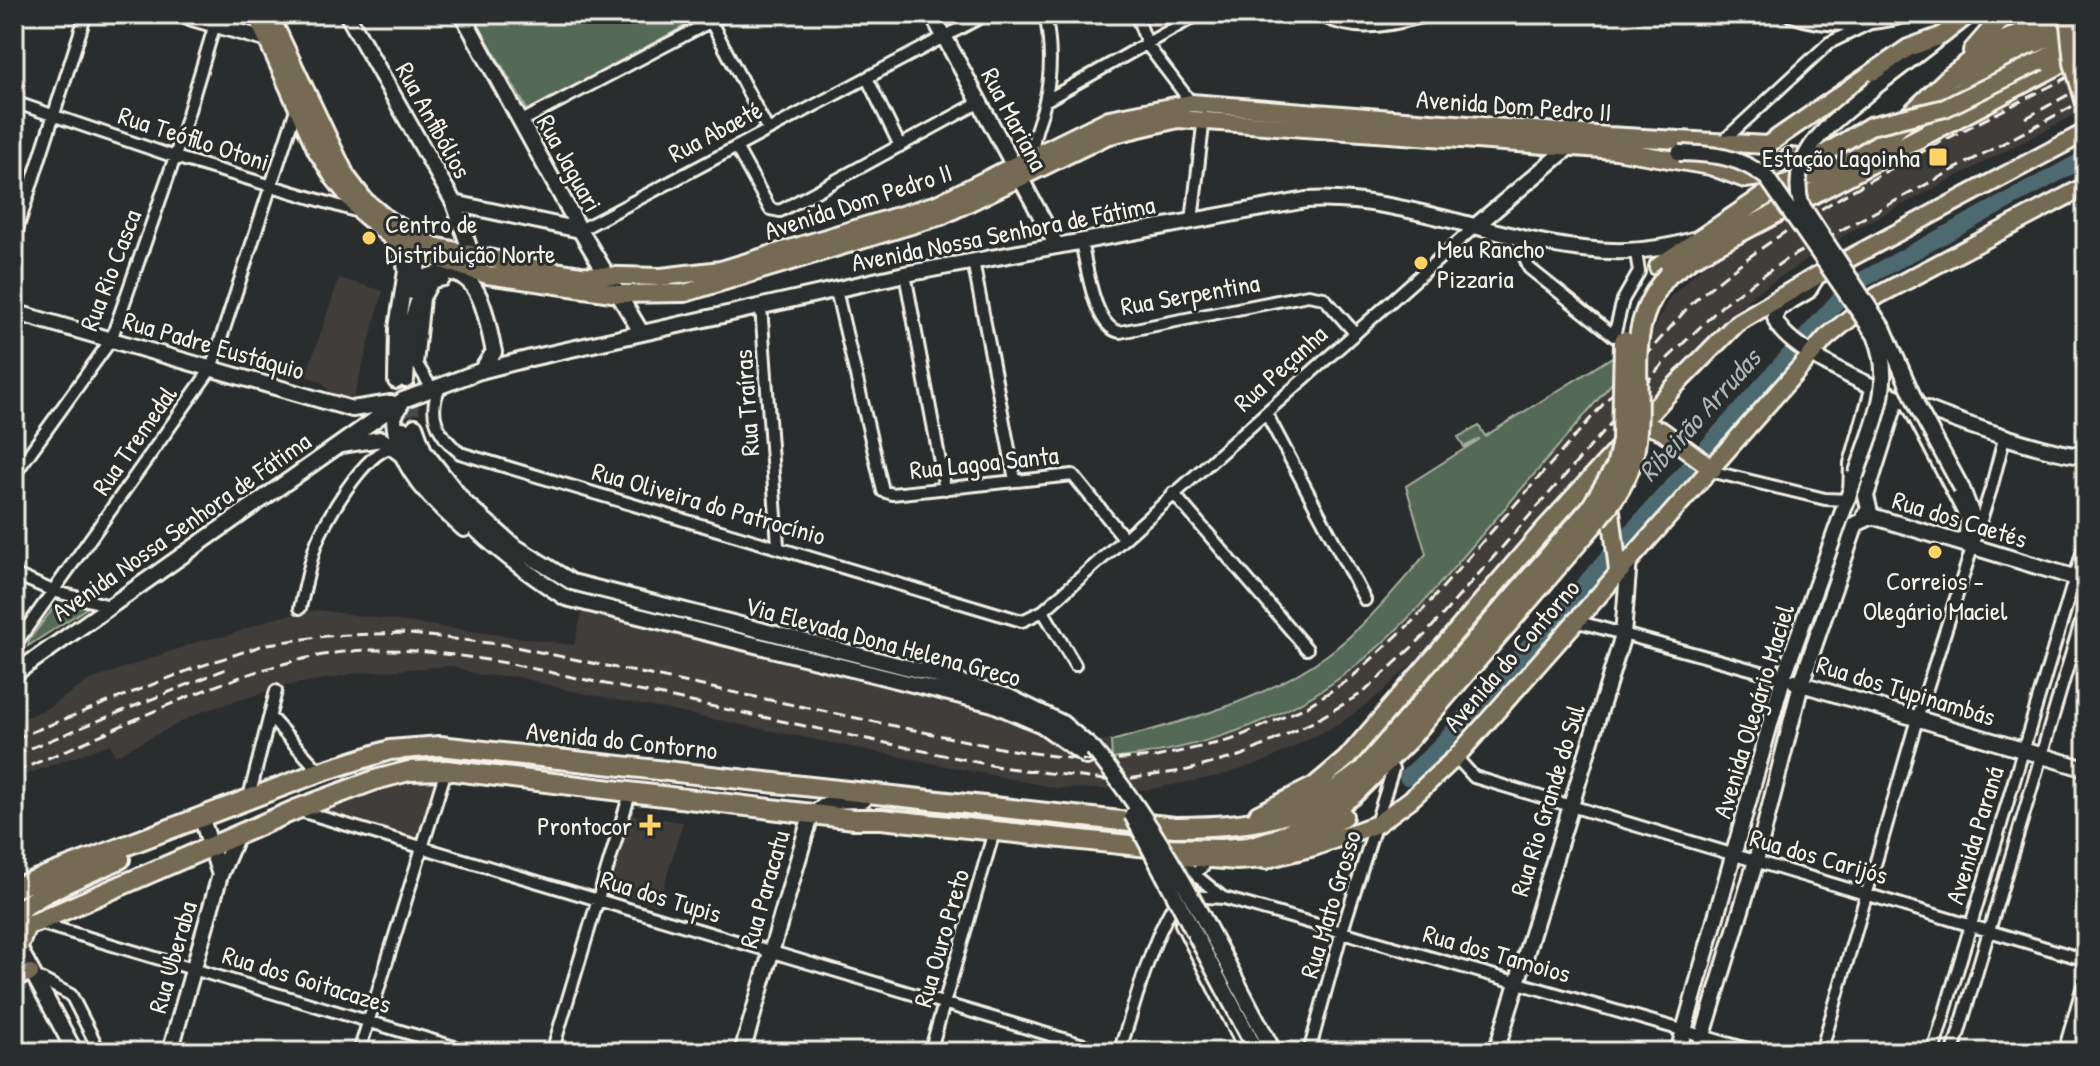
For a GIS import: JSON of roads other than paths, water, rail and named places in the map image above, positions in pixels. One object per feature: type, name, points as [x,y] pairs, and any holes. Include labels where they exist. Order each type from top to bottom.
[{"type":"highway","points":[[1950,77],[2005,14]]},
{"type":"highway","points":[[2068,14],[2074,63],[2086,103]]},
{"type":"highway","name":"Avenida do Contorno","points":[[20,934],[295,810],[375,780],[409,771],[446,770],[854,819],[881,819],[1158,848],[1249,847],[1298,829],[1341,804],[1619,537],[1637,418],[1637,335],[1664,270],[1698,238],[1735,219],[1784,184],[1836,164],[1894,131],[1950,77],[1990,47],[2068,14]]},
{"type":"highway","name":"Avenida do Contorno","points":[[1894,153],[1986,67],[2010,52],[2086,21]]},
{"type":"highway","points":[[2060,50],[2086,36]]},
{"type":"highway","name":"Avenida do Contorno","points":[[1664,270],[1894,153],[2086,50]]},
{"type":"highway","name":"Avenida do Contorno","points":[[14,888],[320,772],[390,750],[440,746],[1175,827],[1219,827],[1262,821],[1306,809],[1363,770],[1619,537]]},
{"type":"highway","points":[[1266,859],[1322,831],[1367,798],[1393,769],[1409,739]]},
{"type":"highway","points":[[20,934],[17,911],[202,819]]},
{"type":"main road","points":[[178,14],[216,20],[268,40]]},
{"type":"main road","name":"Avenida Dom Pedro II","points":[[256,14],[317,151],[361,212],[385,233],[487,275],[619,294],[685,293],[941,216],[1016,173],[1034,155],[1109,119],[1191,103],[1756,146],[1777,140],[1908,48],[1941,36],[1969,14]]},
{"type":"main road","name":"Avenida Dom Pedro II","points":[[269,14],[346,176],[365,201],[418,246],[471,253],[534,268],[608,277],[688,276],[721,270],[937,204],[1106,136],[1151,123],[1206,119],[1732,157],[1749,164],[1767,178],[1875,335],[1883,355],[1886,376],[1849,500]]},
{"type":"main road","name":"Rua Anfibólios","points":[[347,14],[454,203],[471,253]]},
{"type":"main road","name":"Rua Jaguari","points":[[462,14],[580,230],[641,332]]},
{"type":"main road","name":"Rua Mariana","points":[[932,14],[1057,246]]},
{"type":"main road","points":[[1322,14],[1343,22],[1426,14]]},
{"type":"main road","points":[[1791,14],[1817,23],[1869,23],[1909,14]]},
{"type":"main road","points":[[1941,36],[1876,86],[1811,143],[1802,159],[1797,190],[1801,204],[1884,330],[1919,410],[1964,495],[1973,518],[1973,547]]},
{"type":"main road","points":[[1616,150],[1710,166],[1745,179],[1760,177],[1790,157],[1808,159],[1824,154],[1870,126],[1945,108],[2060,50]]},
{"type":"main road","name":"Avenida do Contorno","points":[[1219,827],[1276,808],[1314,786],[1346,759],[1540,534],[1737,323],[1818,275],[2086,132]]},
{"type":"main road","name":"Rua Peçanha","points":[[1478,224],[1569,147]]},
{"type":"main road","name":"Avenida do Contorno","points":[[854,819],[1209,860],[1266,859],[1377,824],[1411,799],[1456,757],[1573,624],[1619,537],[1714,468],[1807,353],[1877,296],[2086,186]]},
{"type":"main road","name":"Avenida Nossa Senhora de Fátima","points":[[14,674],[403,400],[480,371],[905,274],[1325,199],[1478,224],[1600,252],[1659,251],[1698,238]]},
{"type":"main road","points":[[454,203],[580,230]]},
{"type":"main road","points":[[385,233],[404,257],[406,271],[397,328],[401,380],[418,246]]},
{"type":"main road","points":[[1828,246],[1842,287]]},
{"type":"main road","points":[[409,329],[426,277],[441,273],[464,278],[479,293],[494,352],[480,371]]},
{"type":"main road","points":[[1818,275],[1808,291],[1776,311],[1775,321],[1780,332],[1807,353],[1901,400],[2005,435],[2086,456]]},
{"type":"main road","name":"Rua Padre Eustáquio","points":[[14,312],[352,409],[403,400]]},
{"type":"main road","points":[[398,451],[394,417],[403,400]]},
{"type":"main road","points":[[1871,517],[1866,496],[1901,400]]},
{"type":"main road","points":[[1641,423],[1678,441],[1714,468]]},
{"type":"main road","name":"Via Elevada Dona Helena Greco","points":[[1257,1052],[1137,822],[1090,753],[1042,725],[993,704],[566,598],[533,577],[432,484],[409,428],[464,502],[514,546],[572,582],[929,673],[1009,697],[1062,723],[1121,782],[1160,841],[1277,1052]]},
{"type":"main road","points":[[369,438],[386,441],[398,451],[421,488],[512,573],[566,598]]},
{"type":"main road","name":"Avenida Nossa Senhora de Fátima","points":[[336,446],[369,438]]},
{"type":"main road","points":[[1612,458],[1619,537]]},
{"type":"main road","points":[[1540,534],[1591,498],[1611,511],[1619,537]]},
{"type":"main road","name":"Rua dos Caetés","points":[[1849,500],[1856,510],[1871,517],[2080,580]]},
{"type":"main road","name":"Avenida Olegário Maciel","points":[[1678,1052],[1736,855],[1783,678],[1849,500]]},
{"type":"main road","name":"Avenida Olegário Maciel","points":[[1698,1052],[1756,861],[1801,684],[1856,524],[1871,517]]},
{"type":"main road","name":"Rua Rio Grande do Sul","points":[[1496,1052],[1623,635],[1619,537]]},
{"type":"main road","name":"Rua dos Tupinambás","points":[[1783,678],[2086,769]]},
{"type":"main road","name":"Rua Paracatu","points":[[742,1052],[804,834],[814,813],[833,800],[875,800],[884,795]]},
{"type":"main road","name":"Rua Uberaba","points":[[202,819],[213,845],[220,875]]},
{"type":"main road","name":"Rua Uberaba","points":[[170,1052],[220,875],[237,835]]},
{"type":"main road","points":[[20,934],[22,974],[75,1052]]},
{"type":"main road","points":[[2066,1052],[2086,982]]},
{"type":"street","points":[[14,239],[86,14]]},
{"type":"street","points":[[520,122],[725,14]]},
{"type":"street","name":"Rua Abaeté","points":[[580,230],[987,14]]},
{"type":"street","points":[[1034,155],[1032,140],[1045,101],[1050,60],[1045,14]]},
{"type":"street","points":[[1136,14],[1148,46],[1206,119],[1192,221]]},
{"type":"street","points":[[1045,101],[1148,46],[1199,14]]},
{"type":"street","name":"Rua Rio Casca","points":[[14,475],[111,340],[175,157],[216,20]]},
{"type":"street","points":[[711,22],[768,130]]},
{"type":"street","points":[[1817,23],[1829,32],[1829,43]]},
{"type":"street","points":[[1721,143],[1829,43],[1869,23]]},
{"type":"street","points":[[867,78],[900,146]]},
{"type":"street","name":"Rua Teófilo Otoni","points":[[14,102],[175,157],[361,212]]},
{"type":"street","points":[[736,147],[770,209],[778,212],[978,103]]},
{"type":"street","name":"Rua Tremedal","points":[[14,646],[211,369],[297,104]]},
{"type":"street","name":"Rua Peçanha","points":[[1022,621],[1043,611],[1478,224]]},
{"type":"street","points":[[1529,238],[1525,258],[1529,268],[1617,338],[1623,300],[1639,272],[1636,252]]},
{"type":"street","name":"Rua Serpentina","points":[[1081,242],[1101,320],[1112,331],[1120,332],[1308,295],[1324,298],[1355,333]]},
{"type":"street","points":[[973,261],[1015,480]]},
{"type":"street","points":[[905,274],[945,489]]},
{"type":"street","points":[[436,387],[417,364],[424,298],[433,282],[464,278]]},
{"type":"street","name":"Rua Lagoa Santa","points":[[836,290],[880,489],[892,494],[1073,475],[1124,538]]},
{"type":"street","name":"Rua Traíras","points":[[761,306],[778,545]]},
{"type":"street","name":"Avenida Olegário Maciel","points":[[1849,500],[1850,463],[1872,386]]},
{"type":"street","name":"Rua Oliveira do Patrocínio","points":[[436,387],[432,413],[436,426],[460,453],[778,545],[1022,621]]},
{"type":"street","points":[[1901,400],[1966,518],[1965,535],[1956,541]]},
{"type":"street","points":[[1266,413],[1365,600]]},
{"type":"street","points":[[1821,1052],[1917,719],[1991,489],[2005,435]]},
{"type":"street","points":[[369,438],[373,446],[371,459]]},
{"type":"street","points":[[300,608],[315,547],[328,518],[371,459],[383,448],[398,451]]},
{"type":"street","points":[[1714,468],[1825,499],[1849,500]]},
{"type":"street","points":[[1964,495],[1976,502],[1991,489]]},
{"type":"street","points":[[1173,493],[1307,649]]},
{"type":"street","points":[[1825,499],[1838,526]]},
{"type":"street","name":"Avenida Paraná","points":[[1933,1052],[2022,750],[2080,580],[2086,540]]},
{"type":"street","points":[[14,574],[53,591],[110,606]]},
{"type":"street","name":"Avenida Paraná","points":[[1953,1052],[2086,605]]},
{"type":"street","points":[[1043,611],[1075,665]]},
{"type":"street","name":"Rua dos Tupinambás","points":[[1573,624],[1583,623],[1783,678]]},
{"type":"street","points":[[248,801],[276,691]]},
{"type":"street","points":[[270,717],[320,772]]},
{"type":"street","name":"Rua dos Carijós","points":[[1456,757],[1474,777],[1868,892],[2086,960]]},
{"type":"street","name":"Rua Mato Grosso","points":[[1309,1052],[1342,931],[1393,769]]},
{"type":"street","points":[[359,1052],[425,848],[446,770]]},
{"type":"street","points":[[552,1052],[631,790]]},
{"type":"street","name":"Rua dos Tupis","points":[[295,810],[1107,1052]]},
{"type":"street","name":"Rua Ouro Preto","points":[[930,1052],[993,835]]},
{"type":"street","name":"Rua dos Tamoios","points":[[1174,857],[1224,898]]},
{"type":"street","points":[[1119,1052],[1161,926],[1174,899],[1209,860]]},
{"type":"street","name":"Rua dos Tamoios","points":[[1174,899],[1195,895],[1224,898],[1758,1052]]},
{"type":"street","points":[[1224,898],[1206,904],[1204,916],[1277,1052]]},
{"type":"street","points":[[1161,926],[1181,924],[1191,914],[1204,916]]},
{"type":"street","points":[[1181,924],[1246,1052]]},
{"type":"street","name":"Rua dos Goitacazes","points":[[20,934],[194,967],[471,1052]]},
{"type":"street","points":[[22,974],[71,995],[100,1052]]},
{"type":"waterway","name":"Ribeirão Arrudas","points":[[1407,777],[1434,752],[1842,296],[1860,281],[2086,158]]},
{"type":"tunnel","points":[[406,380],[415,426]]},
{"type":"railway","points":[[14,739],[192,669],[267,644],[326,636],[402,633],[506,645],[1005,749],[1089,761],[1156,757],[1231,740],[1304,708],[1350,679],[1414,620],[1690,305],[1733,269],[1779,236],[1880,175],[2086,68]]},
{"type":"railway","points":[[2026,118],[2086,85]]},
{"type":"railway","points":[[14,772],[212,687],[252,673],[335,653],[378,650],[443,654],[506,663],[1000,767],[1113,781],[1188,770],[1243,755],[1315,721],[1364,692],[1425,635],[1668,358],[1728,300],[1785,260],[2086,99]]},
{"type":"railway","points":[[14,755],[226,669]]},
{"type":"place","name":"Estação Lagoinha","points":[[1938,157]]},
{"type":"place","name":"Centro de Distribuição Norte","points":[[369,238]]},
{"type":"place","name":"Meu Rancho Pizzaria","points":[[1421,263]]},
{"type":"place","name":"Correios - Olegário Maciel","points":[[1935,552]]},
{"type":"place","name":"Prontocor","points":[[650,825]]}]
